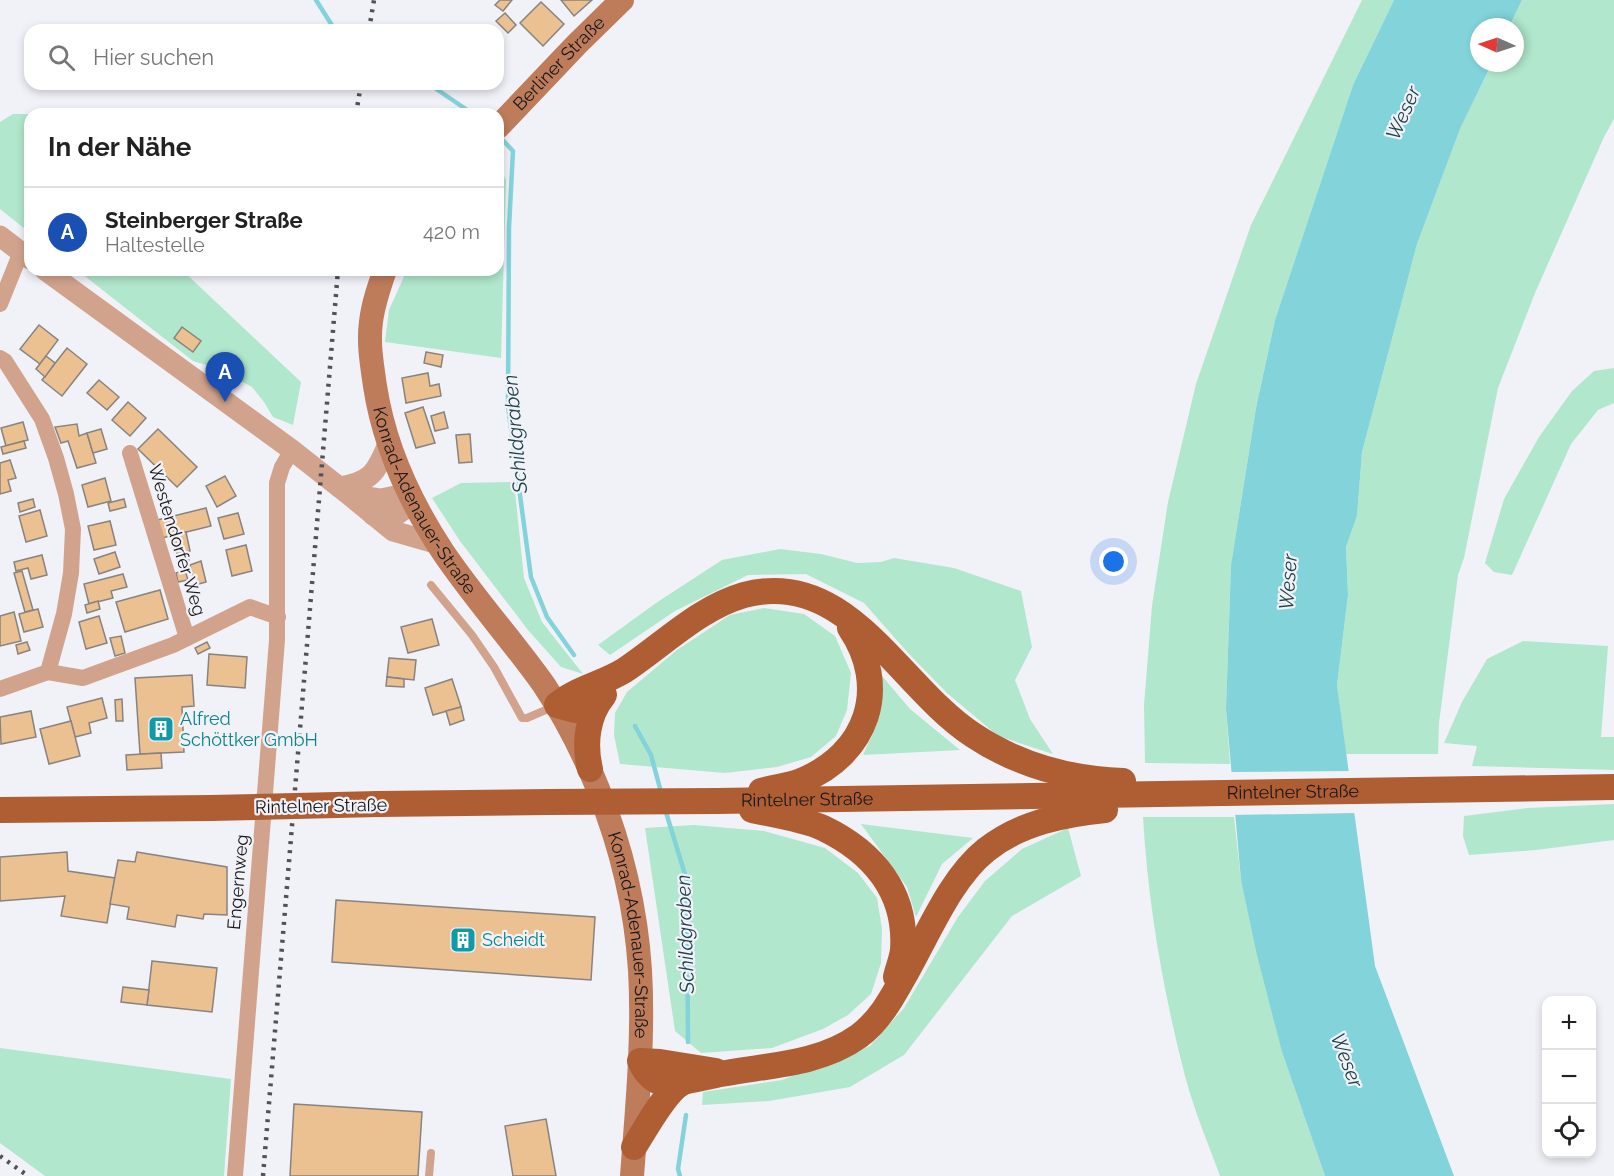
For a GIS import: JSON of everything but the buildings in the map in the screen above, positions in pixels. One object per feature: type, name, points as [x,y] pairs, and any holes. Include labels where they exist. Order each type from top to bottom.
[{"type":"main road","name":"Berliner Straße","points":[[504,121],[622,0]]},
{"type":"main road","name":"Konrad-Adenauer-Straße","points":[[383,276],[370,323],[371,360],[377,400],[388,444],[412,497],[438,544],[557,705],[578,741],[615,839],[633,913],[640,970],[640,1061],[632,1176]]},
{"type":"main road","points":[[557,705],[569,695],[623,671],[699,616],[723,603],[757,592],[788,591],[820,601],[869,634],[933,703],[972,735],[1018,760],[1047,771],[1070,795],[1104,810],[1236,807],[1266,803],[1308,792]]},
{"type":"main road","points":[[717,801],[801,781],[832,764],[857,738],[870,704],[869,670],[860,643],[840,613]]},
{"type":"main road","points":[[590,769],[587,752],[588,735],[599,701],[623,671]]},
{"type":"main road","points":[[557,705],[575,710],[599,701]]},
{"type":"main road","points":[[726,1073],[640,1061],[651,1079],[670,1085],[680,1084],[813,1057],[840,1047],[859,1036],[877,1019],[889,1002],[945,901],[967,870],[985,851],[1006,836],[1039,822],[1070,795],[1106,780],[1264,783],[1308,792]]},
{"type":"main road","name":"Rintelner Straße","points":[[1308,792],[1614,787]]},
{"type":"main road","name":"Rintelner Straße","points":[[0,810],[1070,795]]},
{"type":"main road","points":[[717,801],[822,826],[857,848],[886,878],[900,911],[903,951],[889,1002]]},
{"type":"main road","points":[[634,1147],[662,1104],[680,1084]]},
{"type":"street","points":[[0,236],[24,254]]},
{"type":"street","points":[[0,304],[24,257]]},
{"type":"street","points":[[53,276],[292,450],[393,531],[400,535],[438,544]]},
{"type":"street","points":[[0,358],[5,361],[42,418],[56,458],[73,529],[64,614],[48,672],[0,689]]},
{"type":"street","points":[[344,490],[369,477],[377,469],[388,444]]},
{"type":"street","name":"Engernweg","points":[[235,1176],[278,617],[277,483],[282,467],[292,450]]},
{"type":"street","name":"Westendorfer Weg","points":[[130,453],[187,638]]},
{"type":"street","points":[[344,490],[381,499],[412,497]]},
{"type":"street","points":[[372,515],[396,515],[412,497]]},
{"type":"street","name":"Westendorfer Weg","points":[[48,672],[83,678],[187,638],[250,607],[278,617]]},
{"type":"lane","name":"Konrad-Adenauer-Straße","points":[[431,585],[472,635],[494,667],[522,718],[557,705]]},
{"type":"lane","points":[[429,1176],[431,1153]]},
{"type":"green space","points":[[1362,0],[1394,0],[1353,85],[1275,320],[1256,408],[1231,565],[1226,709],[1230,764],[1145,763],[1144,705],[1152,606],[1168,502],[1196,384],[1251,225]]},
{"type":"green space","points":[[1522,0],[1614,0],[1614,119],[1535,293],[1498,388],[1464,558],[1458,575],[1439,723],[1438,754],[1346,754],[1337,685],[1348,595],[1346,547],[1357,516],[1362,452],[1417,244],[1460,129],[1488,72],[1524,72],[1524,18],[1513,18]]},
{"type":"green space","points":[[13,114],[24,114],[24,228],[0,209],[0,122]]},
{"type":"green space","points":[[504,176],[506,180],[504,251]]},
{"type":"green space","points":[[85,276],[188,276],[301,382],[293,425],[273,417],[252,387],[219,369],[193,361]]},
{"type":"green space","points":[[404,276],[503,276],[501,358],[385,342],[389,310]]},
{"type":"green space","points":[[1614,368],[1614,403],[1598,410],[1571,444],[1512,575],[1494,572],[1485,563],[1504,499],[1539,437],[1572,391],[1594,371]]},
{"type":"green space","points":[[514,482],[524,578],[542,622],[583,674],[561,667],[528,630],[460,541],[432,498],[461,483]]},
{"type":"green space","points":[[780,549],[821,554],[857,563],[881,562],[894,558],[954,568],[1021,591],[1032,647],[1015,680],[1030,719],[1053,754],[998,736],[947,693],[864,603],[806,574],[748,575],[675,611],[610,655],[598,645],[656,603],[722,560]]},
{"type":"green space","points":[[764,608],[804,614],[835,636],[851,673],[847,710],[836,736],[811,757],[777,767],[725,773],[620,764],[614,735],[615,713],[627,692],[677,650],[730,615]]},
{"type":"green space","points":[[1523,641],[1608,646],[1601,737],[1614,737],[1614,770],[1472,766],[1477,746],[1444,743],[1462,702],[1487,659]]},
{"type":"green space","points":[[877,670],[910,709],[960,750],[863,755],[874,731],[882,701]]},
{"type":"green space","points":[[1614,804],[1614,840],[1536,850],[1469,855],[1463,836],[1464,816],[1528,808]]},
{"type":"green space","points":[[1143,817],[1234,817],[1241,880],[1282,1052],[1325,1176],[1220,1176],[1189,1089],[1170,1012],[1153,915]]},
{"type":"green space","points":[[861,824],[973,838],[942,864],[916,917],[907,887]]},
{"type":"green space","points":[[694,825],[764,831],[825,848],[858,873],[877,898],[882,929],[881,963],[871,994],[848,1015],[823,1029],[772,1048],[701,1053],[675,1031],[645,828]]},
{"type":"green space","points":[[1068,828],[1081,876],[1012,916],[904,1055],[850,1087],[769,1101],[702,1105],[703,1092],[782,1080],[870,1046],[904,1008],[958,917],[985,881],[1022,849]]},
{"type":"green space","points":[[0,1048],[231,1079],[224,1176],[45,1176],[0,1143]]},
{"type":"water","name":"Weser","points":[[1394,0],[1522,0],[1513,18],[1470,18],[1470,72],[1488,72],[1460,129],[1417,244],[1362,452],[1357,516],[1346,547],[1348,595],[1337,685],[1375,966],[1454,1176],[1325,1176],[1282,1052],[1257,955],[1241,880],[1226,709],[1231,565],[1256,408],[1275,320],[1353,85]]},
{"type":"pier","points":[[1351,771],[1357,813],[1231,815],[1228,772]]},
{"type":"waterway","name":"Schildgraben","points":[[316,0],[331,24]]},
{"type":"waterway","name":"Schildgraben","points":[[438,90],[464,108]]},
{"type":"waterway","name":"Schildgraben","points":[[504,141],[513,151],[509,228],[508,406],[531,577],[547,617],[574,655]]},
{"type":"waterway","name":"Schildgraben","points":[[635,726],[651,755],[661,792]]},
{"type":"waterway","name":"Schildgraben","points":[[665,809],[687,881],[688,1042]]},
{"type":"waterway","name":"Schildgraben","points":[[680,1176],[678,1169],[686,1115]]},
{"type":"railway","points":[[370,24],[374,0]]},
{"type":"railway","points":[[357,108],[360,90]]},
{"type":"railway","points":[[263,1176],[338,276]]},
{"type":"railway","points":[[0,1156],[28,1176]]},
{"type":"place","name":"Steinberger Straße","points":[[225,402]]},
{"type":"place","name":"Alfred Schöttker GmbH","points":[[161,729]]},
{"type":"place","name":"Scheidt","points":[[463,940]]}]
